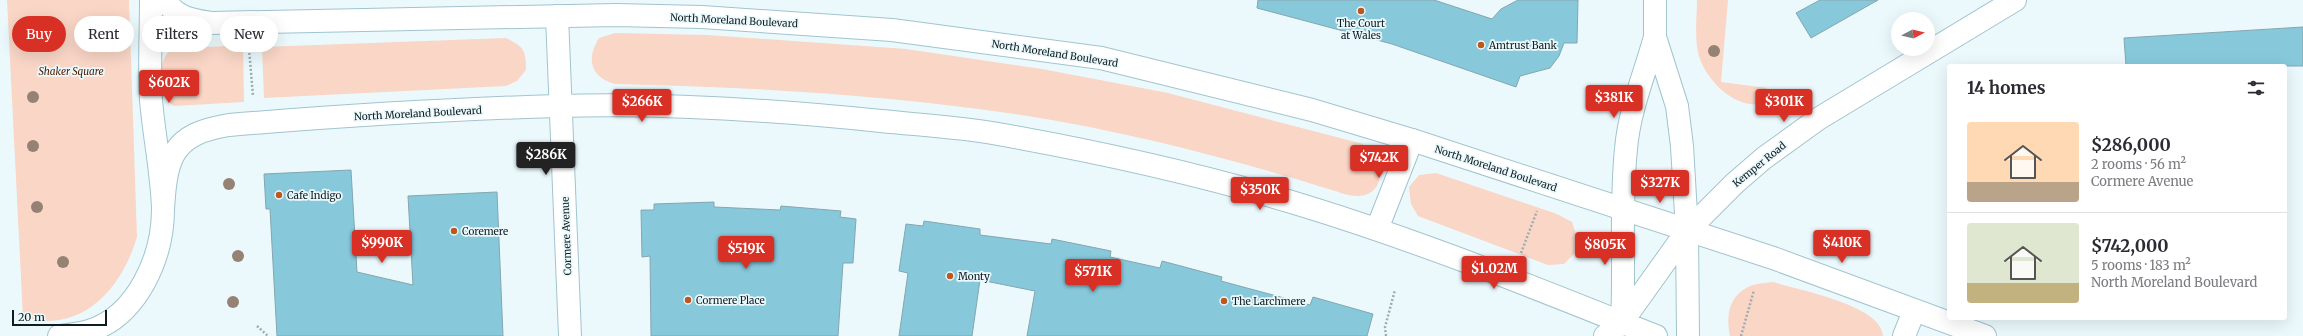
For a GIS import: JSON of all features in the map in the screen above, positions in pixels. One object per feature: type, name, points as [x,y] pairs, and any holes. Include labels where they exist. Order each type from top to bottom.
[{"type":"main road","points":[[59,336],[89,331],[113,319],[130,302],[148,277],[157,251],[163,210],[151,99],[151,0]]},
{"type":"main road","name":"North Moreland Boulevard","points":[[165,0],[170,8],[186,19],[211,23],[374,21],[557,16],[702,17],[892,30],[1101,58],[1312,110],[1412,140],[1829,277],[1914,311],[1985,336]]},
{"type":"main road","points":[[1621,329],[1622,210],[1626,147],[1630,124],[1655,37],[1655,0]]},
{"type":"main road","name":"Kemper Road","points":[[1605,336],[1621,329],[1687,231],[1735,183],[1764,158],[1818,119],[2015,0]]},
{"type":"main road","name":"Cormere Avenue","points":[[557,16],[570,336]]},
{"type":"main road","points":[[1655,37],[1677,106],[1682,146],[1687,231],[1688,336]]},
{"type":"main road","name":"North Moreland Boulevard","points":[[163,210],[165,176],[178,147],[193,136],[210,128],[242,124],[398,114],[560,106],[636,106],[801,113],[994,133],[1151,164],[1296,203],[1377,230],[1475,264],[1621,329],[1656,336]]},
{"type":"main road","points":[[1377,230],[1412,140]]},
{"type":"main road","points":[[1904,336],[1914,311]]},
{"type":"path","points":[[250,52],[253,101]]},
{"type":"path","points":[[1521,253],[1537,212]]},
{"type":"path","points":[[1386,336],[1385,327],[1395,290]]},
{"type":"path","points":[[1741,336],[1754,290]]},
{"type":"path","points":[[257,326],[268,336]]},
{"type":"green space","name":"Shaker Square","points":[[7,0],[129,0],[130,16],[74,16],[74,52],[131,52],[137,237],[121,274],[110,289],[96,303],[81,313],[64,319],[44,321],[23,317]]},
{"type":"green space","points":[[1697,0],[1728,0],[1721,82],[1767,88],[1764,104],[1753,104],[1733,98],[1715,84],[1708,75],[1697,49]]},
{"type":"green space","points":[[615,33],[707,35],[906,49],[1042,69],[1168,93],[1363,144],[1368,149],[1376,163],[1379,171],[1379,178],[1373,191],[1365,195],[1355,196],[1215,156],[1103,130],[1028,116],[874,97],[718,87],[615,84],[600,77],[596,72],[593,66],[592,53],[599,38]]},
{"type":"green space","points":[[506,38],[517,44],[523,50],[526,70],[517,81],[506,86],[264,98],[262,52],[278,52],[278,46]]},
{"type":"green space","points":[[220,46],[220,52],[243,52],[244,102],[174,106],[165,95],[162,86],[161,69],[163,60],[169,52],[212,52],[212,47]]},
{"type":"green space","points":[[1436,173],[1557,214],[1572,222],[1577,237],[1576,252],[1564,264],[1548,265],[1418,216],[1411,204],[1409,187],[1419,175]]},
{"type":"green space","points":[[1773,282],[1819,294],[1854,307],[1869,316],[1879,325],[1883,336],[1730,336],[1728,322],[1730,308],[1736,296],[1741,291],[1751,286]]},
{"type":"building","name":"Amtrust Bank","points":[[1258,0],[1434,0],[1492,19],[1501,9],[1518,0],[1578,0],[1577,43],[1564,43],[1559,56],[1550,68],[1520,76],[1516,87],[1392,44],[1257,8]]},
{"type":"building","points":[[1820,0],[1878,0],[1811,38],[1796,13]]},
{"type":"building","points":[[2303,27],[2303,66],[2287,66],[2287,64],[2126,64],[2124,38]]},
{"type":"building","points":[[351,170],[357,272],[413,285],[408,196],[497,192],[503,336],[277,336],[270,209],[266,209],[264,174]]},
{"type":"building","points":[[714,202],[714,207],[780,210],[781,206],[841,211],[840,217],[856,219],[853,263],[843,263],[838,336],[651,336],[650,256],[642,257],[641,210],[654,210],[654,204]]},
{"type":"building","points":[[924,221],[980,229],[980,235],[1051,244],[1052,239],[1111,251],[1110,257],[1160,268],[1162,261],[1222,277],[1221,281],[1310,305],[1313,297],[1373,314],[1367,336],[1027,336],[1035,291],[980,280],[972,336],[899,336],[908,273],[899,271],[906,224],[923,226]]},
{"type":"place","name":"The Court at Wales","points":[[1361,11]]},
{"type":"place","name":"Amtrust Bank","points":[[1481,45]]},
{"type":"place","name":"Cafe Indigo","points":[[279,195]]},
{"type":"place","name":"Coremere","points":[[454,231]]},
{"type":"place","name":"Monty","points":[[950,276]]},
{"type":"place","name":"Cormere Place","points":[[688,300]]},
{"type":"place","name":"The Larchmere","points":[[1224,301]]}]
